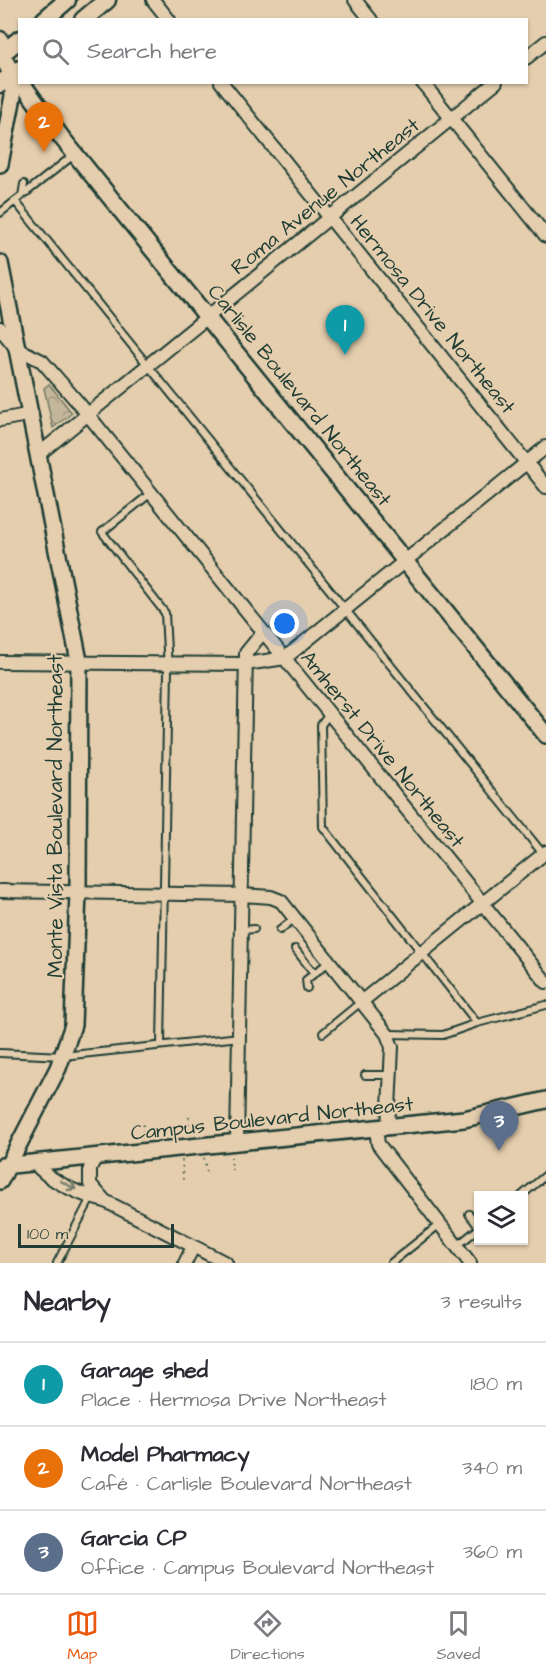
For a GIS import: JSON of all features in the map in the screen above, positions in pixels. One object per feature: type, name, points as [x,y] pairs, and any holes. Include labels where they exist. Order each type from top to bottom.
[{"type":"main road","points":[[46,18],[67,0]]},
{"type":"main road","points":[[85,18],[107,0]]},
{"type":"main road","name":"Carlisle Boulevard Northeast","points":[[0,40],[0,54],[14,78]]},
{"type":"main road","points":[[0,54],[18,40]]},
{"type":"street","points":[[153,0],[167,18]]},
{"type":"street","points":[[355,0],[369,18]]},
{"type":"street","points":[[528,56],[546,42]]},
{"type":"street","points":[[0,89],[14,78]]},
{"type":"street","points":[[0,164],[13,96],[14,78]]},
{"type":"street","name":"Carlisle Boulevard Northeast","points":[[14,78],[42,120],[76,154],[546,735]]},
{"type":"street","name":"Hermosa Drive Northeast","points":[[222,84],[546,487]]},
{"type":"street","points":[[424,84],[546,236]]},
{"type":"street","name":"Roma Avenue Northeast","points":[[39,454],[494,84]]},
{"type":"street","name":"Monte Vista Boulevard Northeast","points":[[0,263],[16,348],[32,414],[79,661],[78,891],[73,1024],[63,1056],[4,1166],[0,1181]]},
{"type":"street","name":"Amherst Drive Northeast","points":[[0,328],[16,348],[42,361],[87,414],[546,982]]},
{"type":"street","points":[[0,420],[32,414]]},
{"type":"street","points":[[0,662],[246,663],[285,658],[546,447]]},
{"type":"street","points":[[234,1148],[248,930],[243,895],[246,653],[263,632]]},
{"type":"street","points":[[362,1002],[482,902],[545,855]]},
{"type":"street","points":[[0,891],[243,895],[271,897],[281,901],[387,1034],[392,1047],[390,1076],[378,1144],[470,1263]]},
{"type":"street","name":"Campus Boulevard Northeast","points":[[4,1166],[96,1156],[234,1148],[464,1119],[546,1100]]},
{"type":"street","points":[[96,1156],[90,1167],[90,1184],[105,1201]]},
{"type":"street","points":[[35,1163],[41,1171],[91,1198],[105,1201],[226,1263]]},
{"type":"street","points":[[185,1263],[193,1247]]},
{"type":"lane","points":[[0,213],[76,154]]},
{"type":"lane","points":[[22,196],[24,184]]},
{"type":"lane","points":[[15,201],[545,855]]},
{"type":"lane","points":[[151,493],[102,532],[165,614],[168,663],[161,1044]]},
{"type":"lane","points":[[329,714],[321,725],[323,827],[477,1023]]},
{"type":"lane","points":[[280,930],[295,918]]},
{"type":"lane","points":[[295,948],[314,973]]},
{"type":"lane","points":[[307,988],[306,980],[329,962]]},
{"type":"lane","points":[[323,1033],[362,1002]]},
{"type":"lane","points":[[387,1034],[442,1035],[477,1023],[546,1005]]},
{"type":"lane","points":[[0,1053],[63,1056],[240,1036]]},
{"type":"lane","points":[[365,1075],[390,1076]]},
{"type":"lane","points":[[526,1191],[546,1175]]},
{"type":"lane","points":[[58,1263],[91,1198]]},
{"type":"lane","points":[[469,1214],[474,1221]]},
{"type":"lane","points":[[391,1263],[440,1224]]},
{"type":"lane","points":[[457,1246],[474,1231]]},
{"type":"path","points":[[218,1116],[219,1135]]},
{"type":"path","points":[[189,1117],[189,1138]]},
{"type":"path","points":[[143,1121],[143,1142]]},
{"type":"path","points":[[232,1170],[234,1148]]},
{"type":"path","points":[[204,1155],[207,1174]]},
{"type":"path","points":[[182,1157],[183,1180]]},
{"type":"green space","points":[[49,384],[72,413],[53,428],[44,388]]},
{"type":"place","name":"Model Pharmacy","points":[[44,152]]},
{"type":"place","name":"Garage shed","points":[[345,355]]},
{"type":"place","name":"Garcia CP","points":[[499,1151]]}]
